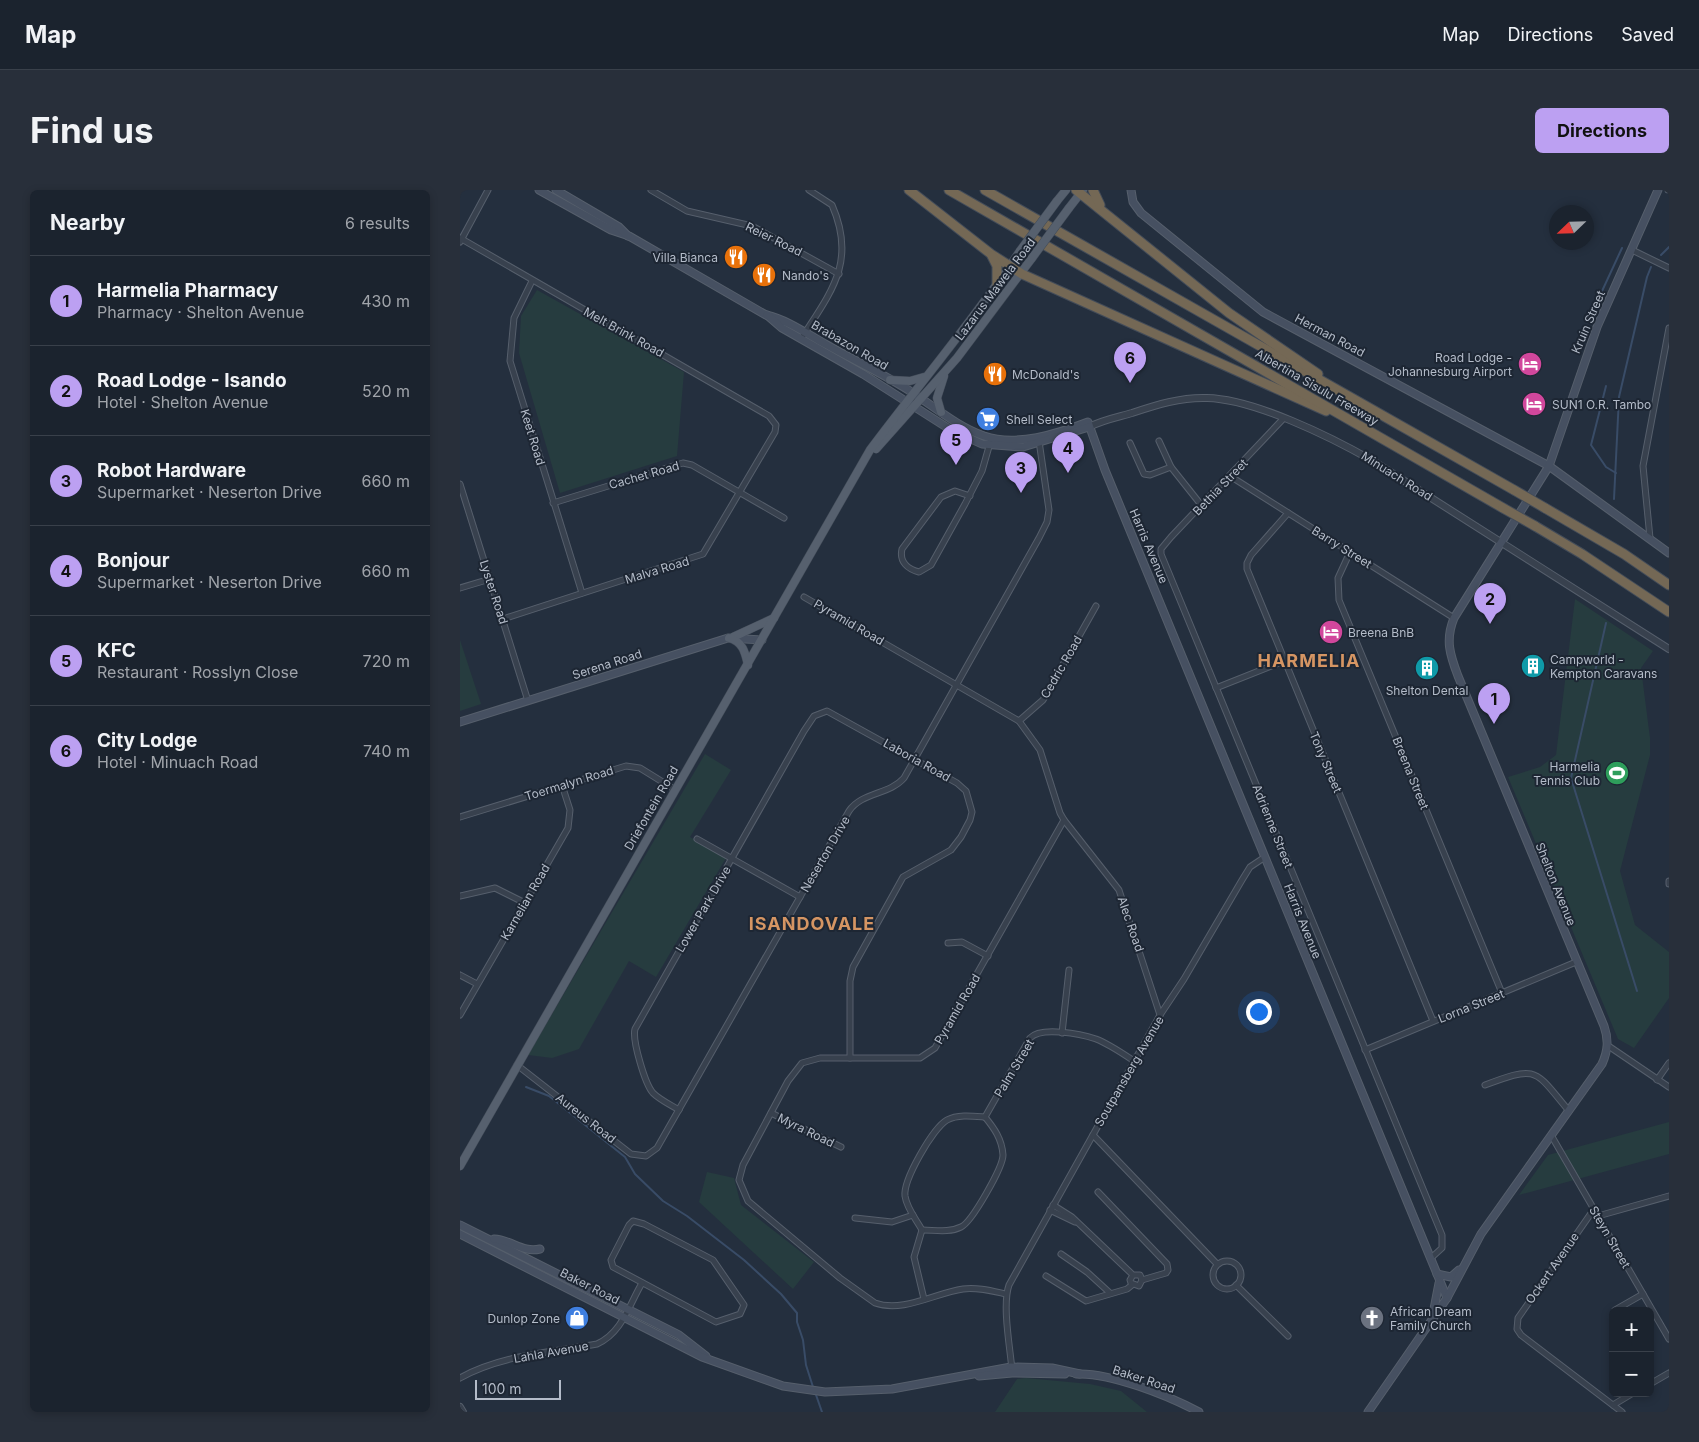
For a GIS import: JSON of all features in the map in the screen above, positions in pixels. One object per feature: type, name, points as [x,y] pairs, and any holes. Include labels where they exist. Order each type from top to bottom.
[{"type":"highway","points":[[909,190],[991,254],[1022,274],[1296,399],[1341,416]]},
{"type":"highway","name":"Albertina Sisulu Freeway","points":[[949,190],[1535,526],[1598,564],[1669,612]]},
{"type":"highway","name":"Albertina Sisulu Freeway","points":[[985,190],[1514,490],[1624,554],[1669,585]]},
{"type":"highway","points":[[1092,190],[1096,200],[1110,217]]},
{"type":"highway","points":[[1080,191],[1229,314],[1311,368],[1331,386]]},
{"type":"highway","points":[[991,254],[997,266],[997,287]]},
{"type":"main road","name":"Brabazon Road","points":[[539,190],[554,192],[604,226],[629,236],[766,315],[779,318],[906,401],[967,438],[991,442]]},
{"type":"main road","name":"Lazarus Mawela Road","points":[[912,392],[997,287],[1020,251],[1066,190]]},
{"type":"main road","name":"Herman Road","points":[[1131,190],[1135,206],[1148,220],[1261,310],[1549,466],[1669,553]]},
{"type":"main road","name":"Kruin Street","points":[[1549,466],[1563,431],[1586,357],[1658,190]]},
{"type":"main road","name":"Lazarus Mawela Road","points":[[921,399],[946,372],[1022,274],[1080,191]]},
{"type":"main road","name":"Brabazon Road","points":[[803,335],[912,392],[991,442]]},
{"type":"main road","points":[[941,412],[936,398],[946,372]]},
{"type":"main road","points":[[890,380],[910,381],[924,377]]},
{"type":"main road","name":"Driefontein Road","points":[[460,1166],[674,789],[748,665],[816,542],[870,450],[912,392]]},
{"type":"main road","name":"Driefontein Road","points":[[863,464],[921,399]]},
{"type":"main road","points":[[991,442],[1039,440],[1091,425]]},
{"type":"main road","name":"Harris Avenue","points":[[1091,425],[1265,857],[1447,1298]]},
{"type":"main road","name":"Shelton Avenue","points":[[1549,466],[1454,618],[1448,640],[1451,658],[1604,1026],[1607,1045]]},
{"type":"main road","points":[[730,637],[774,618]]},
{"type":"main road","points":[[730,637],[743,647],[748,665]]},
{"type":"main road","name":"Serena Road","points":[[460,722],[730,637],[762,640]]},
{"type":"main road","points":[[1368,1412],[1447,1298],[1481,1234],[1602,1064],[1607,1045]]},
{"type":"main road","name":"Baker Road","points":[[460,1225],[679,1335],[710,1360]]},
{"type":"main road","name":"Baker Road","points":[[460,1234],[710,1360],[767,1382],[825,1392],[892,1389],[1012,1370],[1052,1368],[1151,1391],[1199,1412]]},
{"type":"main road","points":[[489,1239],[503,1240],[528,1251],[540,1249]]},
{"type":"main road","points":[[1432,1321],[1439,1293],[1437,1275],[1451,1277],[1463,1267]]},
{"type":"street","points":[[461,239],[488,190]]},
{"type":"street","name":"Reier Road","points":[[651,190],[687,211],[752,226],[839,274]]},
{"type":"street","points":[[803,335],[839,274],[842,255],[833,208],[829,202],[808,190]]},
{"type":"street","name":"Melt Brink Road","points":[[461,239],[769,416],[776,422],[775,432]]},
{"type":"street","points":[[1632,250],[1669,268]]},
{"type":"street","name":"Keet Road","points":[[532,281],[514,318],[510,361],[582,593]]},
{"type":"street","points":[[1650,538],[1643,466],[1669,328]]},
{"type":"street","name":"Minuach Road","points":[[1091,425],[1184,399],[1207,398],[1246,405],[1283,419],[1353,449],[1669,649]]},
{"type":"street","name":"Bethia Street","points":[[1162,557],[1162,547],[1283,419]]},
{"type":"street","name":"Malva Road","points":[[503,619],[703,554],[775,432]]},
{"type":"street","name":"Neserton Drive","points":[[657,1148],[852,807],[862,799],[898,784],[915,760],[1047,522],[1049,510],[1039,440]]},
{"type":"street","points":[[1159,441],[1171,467],[1202,506]]},
{"type":"street","points":[[970,496],[955,491],[941,497],[902,549],[901,558],[906,565],[919,572],[929,567],[970,496],[982,471],[991,442]]},
{"type":"street","points":[[1130,443],[1142,471],[1146,475],[1171,467]]},
{"type":"street","name":"Cachet Road","points":[[553,503],[683,463],[692,465],[784,518]]},
{"type":"street","name":"Barry Street","points":[[1230,476],[1454,618]]},
{"type":"street","name":"Lyster Road","points":[[460,484],[528,701]]},
{"type":"street","name":"Tony Street","points":[[1288,513],[1251,555],[1246,566],[1433,1021]]},
{"type":"street","name":"Breena Street","points":[[1350,552],[1338,578],[1340,600],[1502,993]]},
{"type":"street","name":"Adrienne Street","points":[[1162,557],[1442,1235],[1442,1248],[1431,1258]]},
{"type":"street","points":[[460,588],[490,579]]},
{"type":"street","name":"Pyramid Road","points":[[804,597],[958,684],[1019,722],[1040,750],[1060,813],[1064,820],[945,1032],[930,1053],[920,1058],[812,1058],[802,1063],[788,1081],[740,1171],[740,1184],[748,1201],[870,1300],[890,1306],[972,1288],[1006,1294]]},
{"type":"street","name":"Cedric Road","points":[[1019,722],[1043,700],[1096,606]]},
{"type":"street","points":[[1216,688],[1284,661]]},
{"type":"street","name":"Laboria Road","points":[[827,711],[961,786],[968,799],[971,816],[954,847],[903,877],[853,967],[850,981],[850,1058]]},
{"type":"street","name":"Lower Park Drive","points":[[680,1110],[657,1097],[650,1089],[636,1047],[634,1033],[811,720],[816,714],[827,711]]},
{"type":"street","name":"Toermalyn Road","points":[[460,818],[562,785],[632,766],[640,768],[674,789]]},
{"type":"street","name":"Karnelian Road","points":[[460,1015],[570,822],[570,810],[562,785]]},
{"type":"street","name":"Alec Road","points":[[1064,820],[1119,890],[1160,1015]]},
{"type":"street","points":[[697,839],[800,897]]},
{"type":"street","name":"Soutpansberg Avenue","points":[[1006,1294],[1050,1210],[1160,1015],[1184,979],[1250,867],[1265,857]]},
{"type":"street","points":[[460,896],[495,888],[525,903]]},
{"type":"street","points":[[948,942],[962,942],[988,956]]},
{"type":"street","name":"Lorna Street","points":[[1365,1050],[1576,962]]},
{"type":"street","points":[[1062,1033],[1069,970]]},
{"type":"street","points":[[460,976],[477,984]]},
{"type":"street","name":"Palm Street","points":[[985,1117],[1032,1036],[1042,1032],[1062,1033],[1096,1039],[1134,1061]]},
{"type":"street","points":[[1607,1045],[1669,1087]]},
{"type":"street","points":[[1657,1080],[1669,1063]]},
{"type":"street","name":"Aureus Road","points":[[517,1065],[631,1154],[646,1156],[657,1148]]},
{"type":"street","points":[[1485,1085],[1511,1075],[1531,1073],[1544,1080],[1569,1111]]},
{"type":"street","name":"Myra Road","points":[[771,1114],[841,1147]]},
{"type":"street","points":[[922,1230],[947,1231],[960,1228],[969,1221],[982,1198],[1003,1159],[1000,1138],[985,1117],[952,1118],[937,1129],[907,1183],[905,1196],[922,1230],[914,1257],[924,1299]]},
{"type":"street","points":[[1093,1135],[1217,1264]]},
{"type":"street","name":"Steyn Street","points":[[1551,1135],[1669,1339]]},
{"type":"street","points":[[1046,1276],[1082,1300],[1090,1300],[1126,1289],[1132,1285],[1139,1286],[1142,1280],[1166,1273],[1168,1270],[1167,1264],[1098,1192]]},
{"type":"street","points":[[1598,1216],[1669,1196]]},
{"type":"street","points":[[1053,1205],[1072,1217],[1075,1222],[1133,1275],[1140,1275],[1142,1280]]},
{"type":"street","name":"Ockert Avenue","points":[[1594,1209],[1518,1318],[1517,1329],[1536,1348],[1613,1405]]},
{"type":"street","points":[[1050,1210],[1075,1222]]},
{"type":"street","points":[[856,1218],[892,1222],[913,1215]]},
{"type":"street","points":[[635,1221],[713,1260],[744,1307],[736,1316],[716,1322],[642,1283],[615,1269],[611,1262],[629,1225],[635,1221]]},
{"type":"street","points":[[1060,1254],[1087,1272],[1110,1293]]},
{"type":"street","points":[[1217,1264],[1226,1261],[1235,1263],[1241,1272],[1236,1285]]},
{"type":"street","points":[[1217,1264],[1213,1276],[1217,1284],[1224,1288],[1236,1285]]},
{"type":"street","points":[[1132,1285],[1130,1280],[1133,1275]]},
{"type":"street","name":"Baker Road","points":[[628,1308],[642,1283]]},
{"type":"street","points":[[1236,1285],[1288,1336]]},
{"type":"street","points":[[1006,1294],[1012,1370]]},
{"type":"street","points":[[1620,1307],[1643,1294]]},
{"type":"street","name":"Lahla Avenue","points":[[460,1378],[481,1367],[502,1361],[597,1344],[612,1336],[628,1308]]},
{"type":"street","points":[[1654,1382],[1669,1373]]},
{"type":"street","points":[[1622,1412],[1613,1405],[1627,1397]]},
{"type":"street","points":[[460,1407],[463,1412]]},
{"type":"green space","points":[[537,290],[684,372],[677,456],[560,493],[519,353],[521,316]]},
{"type":"green space","points":[[1575,599],[1653,651],[1641,668],[1650,738],[1650,755],[1620,871],[1635,925],[1669,952],[1669,998],[1634,1048],[1618,1039],[1508,777],[1540,767],[1556,755]]},
{"type":"green space","points":[[460,640],[481,704],[460,711]]},
{"type":"green space","points":[[705,754],[731,770],[690,837],[726,858],[656,977],[629,961],[579,1049],[552,1058],[528,1055]]},
{"type":"green space","points":[[1669,1122],[1669,1154],[1519,1195],[1548,1155]]},
{"type":"green space","points":[[707,1172],[734,1178],[741,1205],[814,1262],[793,1289],[699,1202]]},
{"type":"green space","points":[[1026,1378],[1090,1384],[1121,1391],[1147,1412],[995,1412],[1017,1379]]},
{"type":"waterway","points":[[1661,255],[1669,247]]},
{"type":"waterway","points":[[1590,317],[1622,248]]},
{"type":"waterway","points":[[1614,499],[1619,397],[1651,267]]},
{"type":"waterway","points":[[1606,386],[1591,445],[1606,467],[1616,473]]},
{"type":"waterway","points":[[1606,623],[1571,778],[1637,991]]},
{"type":"waterway","points":[[526,1087],[549,1096],[625,1157],[635,1174],[663,1201],[687,1216],[744,1260],[781,1294],[797,1313],[797,1322],[803,1340],[806,1365],[813,1387]]},
{"type":"waterway","points":[[815,1392],[822,1412]]},
{"type":"place","name":"Villa Bianca","points":[[736,257]]},
{"type":"place","name":"Nando's","points":[[764,275]]},
{"type":"place","name":"Road Lodge - Johannesburg Airport","points":[[1530,364]]},
{"type":"place","name":"McDonald's","points":[[995,374]]},
{"type":"place","name":"City Lodge","points":[[1130,383]]},
{"type":"place","name":"SUN1 O.R. Tambo","points":[[1534,404]]},
{"type":"place","name":"Shell Select","points":[[988,419]]},
{"type":"place","name":"KFC","points":[[956,465]]},
{"type":"place","name":"Bonjour","points":[[1068,473]]},
{"type":"place","name":"Robot Hardware","points":[[1021,493]]},
{"type":"place","name":"Road Lodge - Isando","points":[[1490,624]]},
{"type":"place","name":"Breena BnB","points":[[1331,632]]},
{"type":"place","name":"Campworld - Kempton Caravans","points":[[1533,666]]},
{"type":"place","name":"Shelton Dental","points":[[1427,668]]},
{"type":"place","name":"Harmelia Pharmacy","points":[[1494,724]]},
{"type":"place","name":"Harmelia Tennis Club","points":[[1617,773]]},
{"type":"place","name":"Dunlop Zone","points":[[577,1318]]},
{"type":"place","name":"African Dream Family Church","points":[[1372,1318]]},
{"type":"district","name":"HARMELIA","points":[[1309,660]]},
{"type":"district","name":"ISANDOVALE","points":[[812,923]]}]
